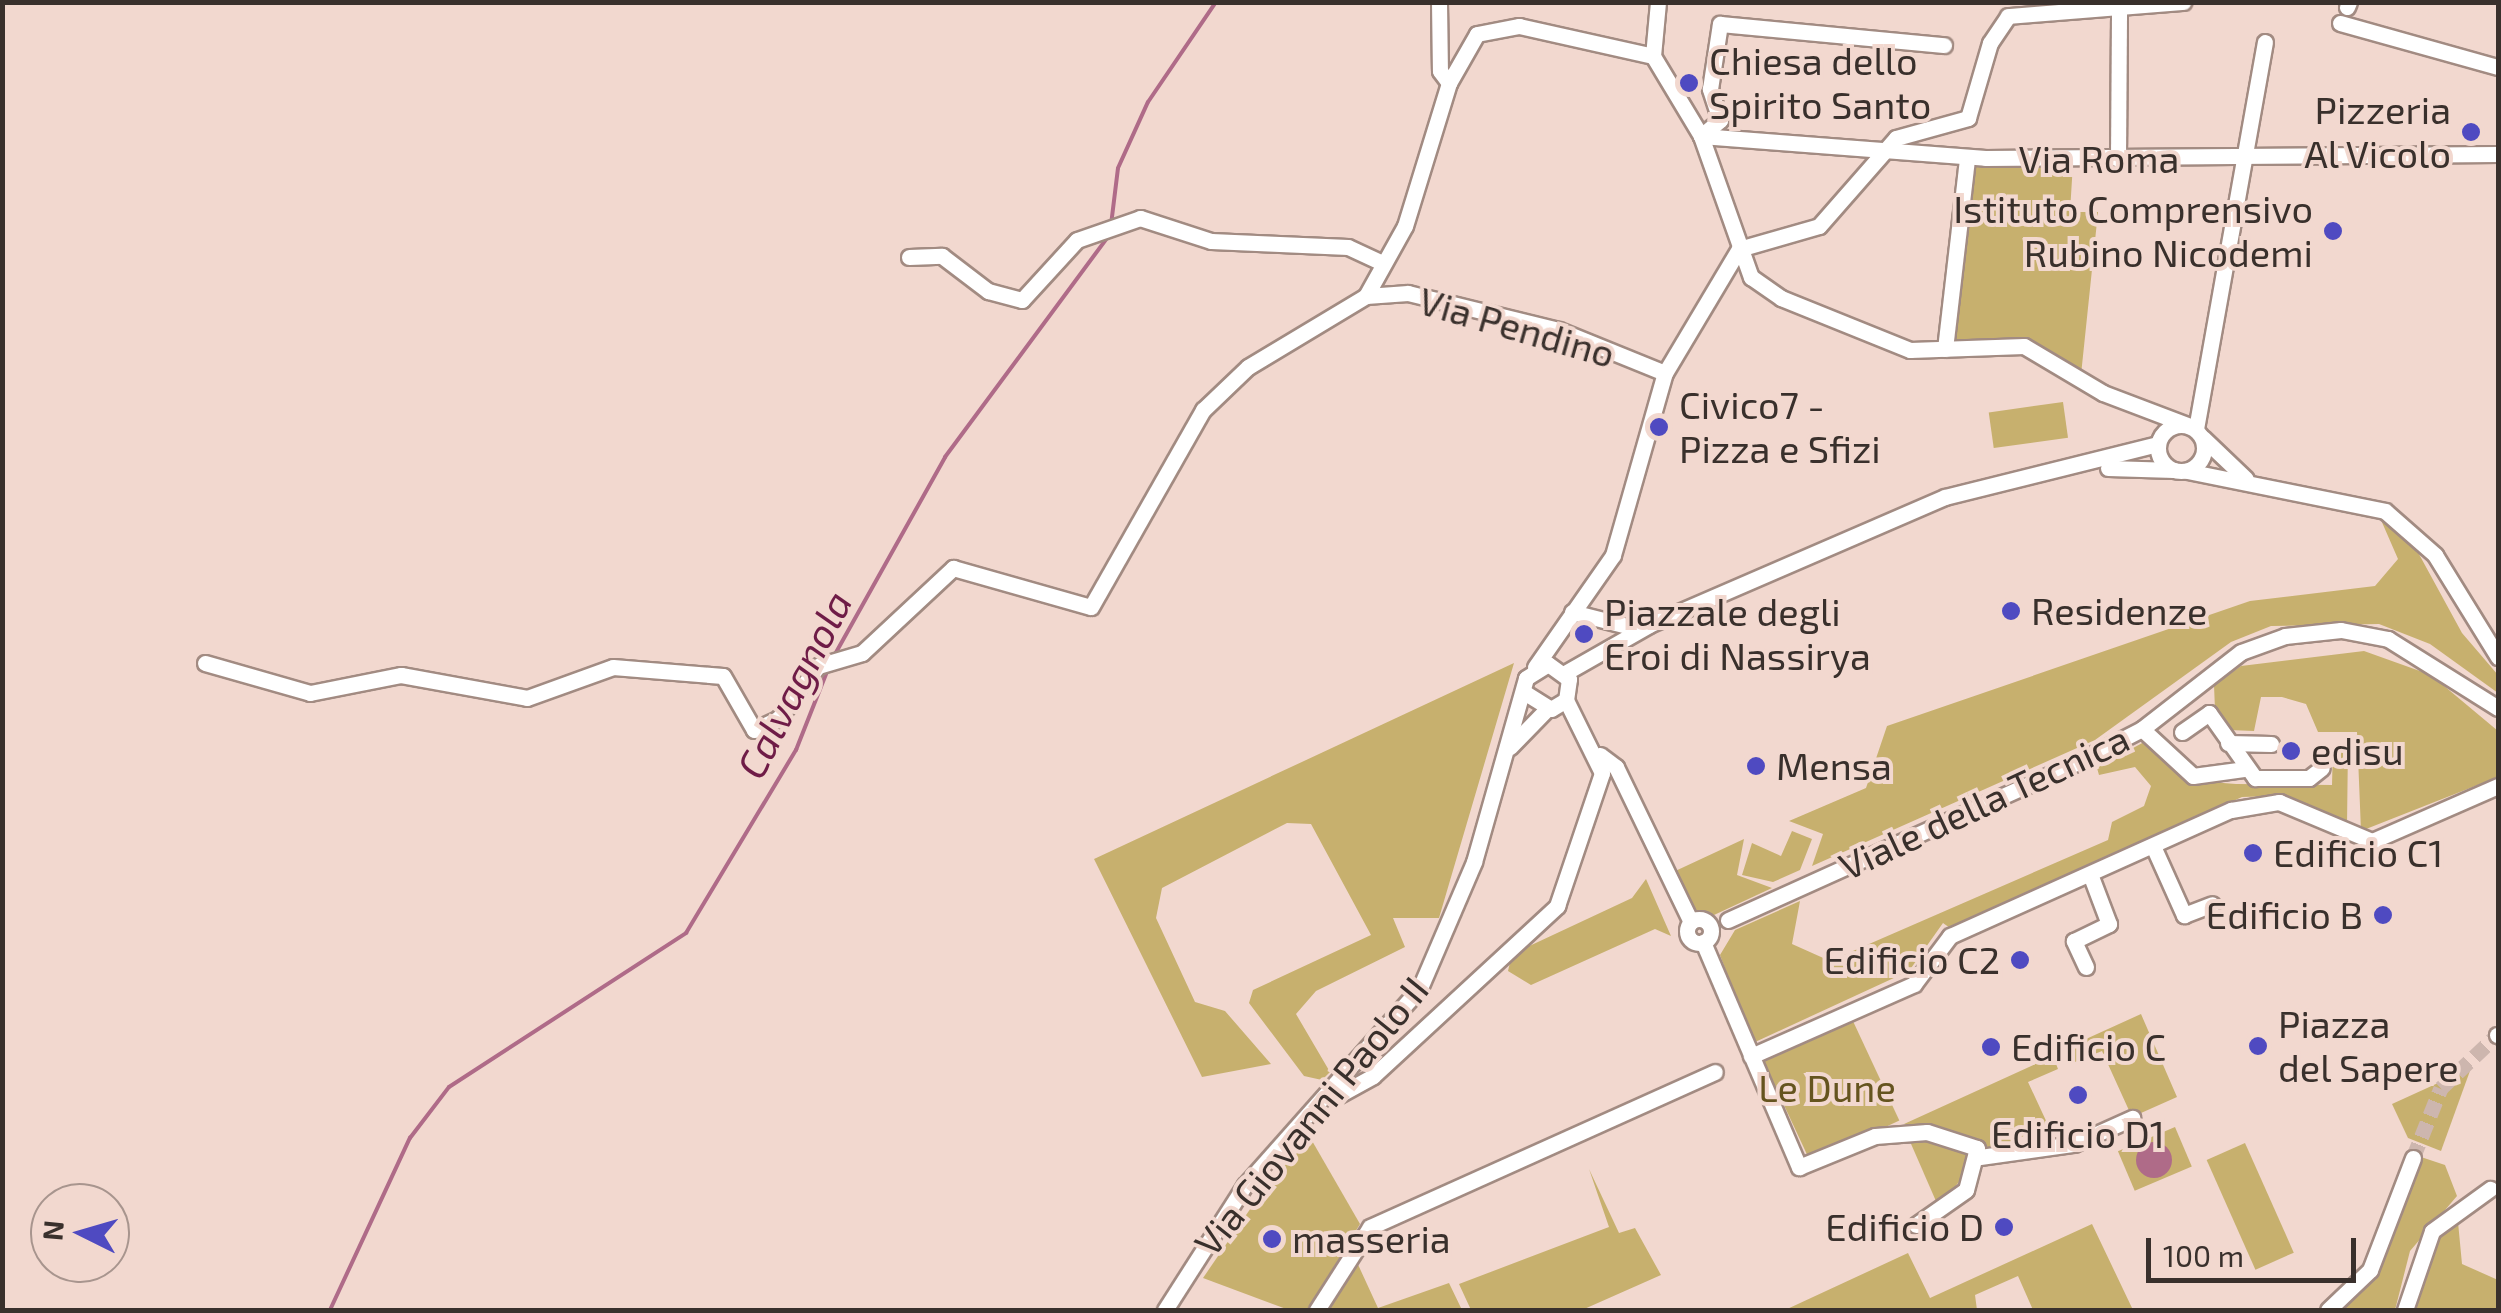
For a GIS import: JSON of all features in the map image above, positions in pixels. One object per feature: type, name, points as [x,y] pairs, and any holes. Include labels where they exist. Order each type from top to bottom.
[{"type":"street","points":[[1439,2],[1440,70],[1449,83]]},
{"type":"street","points":[[1658,2],[1653,56],[1704,142],[1751,277],[1780,298],[1877,340],[1945,348],[2024,346],[2196,431],[2249,482]]},
{"type":"street","points":[[1566,700],[1546,710],[1525,692],[1534,668],[1613,555],[1665,374],[1709,313],[1739,249],[1820,226],[1896,138],[1968,118],[1990,43],[2008,16],[2183,2]]},
{"type":"street","points":[[2118,160],[2120,8]]},
{"type":"street","points":[[1704,142],[1720,120],[1710,89],[1720,24],[1944,45]]},
{"type":"street","points":[[2340,24],[2498,67]]},
{"type":"street","points":[[205,664],[310,693],[401,675],[508,698],[556,694],[613,667],[723,676],[754,730],[778,720],[818,666],[862,654],[952,568],[1091,607],[1203,410],[1248,366],[1366,296],[1414,202],[1449,83],[1477,34],[1519,26],[1653,56]]},
{"type":"street","points":[[2180,471],[2202,459],[2196,431],[2238,159],[2265,42]]},
{"type":"street","name":"Via Roma","points":[[1704,142],[1880,156],[1967,158],[2118,160],[2498,154]]},
{"type":"street","points":[[1945,348],[1967,158]]},
{"type":"street","points":[[909,257],[942,256],[988,290],[1022,300],[1077,240],[1111,222],[1247,246],[1348,248],[1382,263]]},
{"type":"street","name":"Via Pendino","points":[[1366,296],[1408,293],[1559,330],[1665,374]]},
{"type":"street","points":[[2138,404],[2180,471]]},
{"type":"street","points":[[1534,668],[1565,673],[1649,625],[1945,497],[2085,466],[2159,442],[2171,426],[2196,431]]},
{"type":"street","points":[[2085,466],[2180,471],[2385,511],[2417,532],[2498,657]]},
{"type":"street","points":[[1572,612],[1620,629],[1649,625]]},
{"type":"street","name":"Viale della Tecnica","points":[[1702,931],[2142,730],[2242,652],[2341,630],[2427,658],[2497,708]]},
{"type":"street","points":[[1565,673],[1566,700],[1600,755],[1616,767],[1702,931],[1798,1167],[1875,1136],[1927,1132],[1964,1141],[1980,1157]]},
{"type":"street","name":"Via Giovanni Paolo II","points":[[1165,1310],[1228,1208],[1323,1104],[1420,988],[1448,935],[1525,692]]},
{"type":"street","name":"Via Giovanni Paolo II","points":[[1508,749],[1546,710]]},
{"type":"street","points":[[2182,732],[2209,713],[2244,770]]},
{"type":"street","points":[[2142,730],[2193,776],[2244,770],[2310,778],[2322,768]]},
{"type":"street","points":[[2228,743],[2270,744]]},
{"type":"street","points":[[1323,1104],[1374,1076],[1557,906],[1602,786],[1600,755]]},
{"type":"street","points":[[1751,1056],[1914,984],[1950,936],[2266,800],[2372,841],[2498,786]]},
{"type":"street","points":[[2153,846],[2184,915],[2212,904]]},
{"type":"street","points":[[2086,967],[2074,940],[2109,924],[2090,874]]},
{"type":"street","points":[[1316,1310],[1370,1227],[1715,1072]]},
{"type":"street","points":[[1980,1157],[2088,1138],[2132,1118]]},
{"type":"street","points":[[1916,1225],[1958,1200],[1980,1157]]},
{"type":"street","points":[[2328,1310],[2370,1270],[2412,1158]]},
{"type":"street","points":[[2405,1310],[2432,1231],[2490,1190]]},
{"type":"green space","points":[[1962,162],[2073,163],[2070,212],[2098,212],[2081,375],[2032,344],[1942,347]]},
{"type":"green space","points":[[2063,402],[2068,438],[1994,448],[1989,412]]},
{"type":"green space","points":[[2381,520],[2414,545],[2462,633],[2498,675],[2498,693],[2430,644],[2379,624],[2271,626],[2231,642],[2095,740],[1812,866],[1823,834],[1789,821],[1866,788],[1887,726],[2250,601],[2375,586],[2398,559]]},
{"type":"green space","points":[[2364,651],[2431,675],[2498,731],[2498,777],[2361,831],[2357,732],[2318,732],[2306,704],[2282,697],[2261,697],[2254,731],[2229,730],[2215,710],[2214,685],[2241,666]]},
{"type":"green space","points":[[1514,663],[1439,918],[1393,918],[1405,947],[1316,991],[1296,1014],[1330,1072],[1322,1080],[1304,1076],[1249,1003],[1253,990],[1371,935],[1311,824],[1287,823],[1162,888],[1156,918],[1195,1002],[1225,1011],[1271,1064],[1202,1077],[1094,859]]},
{"type":"green space","points":[[2144,742],[2185,780],[2236,784],[2332,785],[2333,745],[2348,745],[2347,826],[2274,796],[2242,797],[1950,928],[1943,923],[1909,971],[1753,1043],[1720,955],[1735,930],[1800,901],[1792,944],[1830,961],[2108,840],[2112,822],[2144,806],[2151,786],[2135,767],[2099,775],[2097,768]]},
{"type":"green space","points":[[1792,831],[1812,839],[1800,870],[1773,882],[1742,875],[1752,843],[1781,856]]},
{"type":"green space","points":[[1744,839],[1737,875],[1772,888],[1714,915],[1693,912],[1671,873]]},
{"type":"green space","points":[[1646,879],[1671,936],[1655,929],[1531,985],[1508,971],[1512,954],[1632,898]]},
{"type":"green space","points":[[2141,1014],[2177,1097],[2132,1117],[2102,1051],[2070,1064],[2064,1049]]},
{"type":"green space","name":"Le Dune","points":[[1852,1019],[1899,1121],[1811,1162],[1763,1060]]},
{"type":"green space","points":[[2053,1056],[2058,1069],[2028,1082],[2048,1125],[1993,1150],[1904,1124]]},
{"type":"green space","points":[[2471,1068],[2441,1151],[2408,1138],[2392,1104]]},
{"type":"green space","points":[[2175,1127],[2192,1167],[2135,1191],[2118,1151]]},
{"type":"green space","points":[[1908,1137],[1967,1148],[1971,1166],[1939,1208]]},
{"type":"green space","points":[[1311,1139],[1360,1224],[1309,1308],[1289,1310],[1203,1278],[1270,1180]]},
{"type":"green space","points":[[2245,1143],[2294,1253],[2255,1270],[2207,1160]]},
{"type":"green space","points":[[2421,1157],[2445,1165],[2457,1196],[2410,1251],[2395,1310],[2337,1310],[2393,1236]]},
{"type":"green space","points":[[1589,1169],[1619,1233],[1635,1228],[1661,1275],[1582,1310],[1471,1310],[1459,1284],[1609,1227]]},
{"type":"green space","points":[[2458,1222],[2462,1264],[2498,1280],[2498,1310],[2412,1310],[2432,1242]]},
{"type":"green space","points":[[2092,1224],[2133,1310],[2033,1310],[2018,1276],[1975,1295],[1977,1310],[1785,1310],[1908,1253],[1930,1298]]},
{"type":"green space","points":[[1355,1258],[1378,1308],[1449,1283],[1462,1310],[1325,1310]]},
{"type":"shaded area","points":[[2154,1142],[2167,1147],[2172,1160],[2167,1173],[2154,1178],[2141,1173],[2136,1160],[2141,1147]]},
{"type":"waterway","name":"Calvagnola","points":[[1111,225],[1118,168],[1148,102],[1216,2]]},
{"type":"waterway","name":"Calvagnola","points":[[834,656],[945,457],[1110,234]]},
{"type":"waterway","name":"Calvagnola","points":[[330,1310],[410,1138],[449,1087],[686,933],[796,750],[828,669]]},
{"type":"tunnel","points":[[2413,1158],[2441,1088],[2497,1035]]},
{"type":"place","name":"Chiesa dello Spirito Santo","points":[[1689,83]]},
{"type":"place","name":"Pizzeria Al Vicolo","points":[[2471,132]]},
{"type":"place","name":"Istituto Comprensivo Rubino Nicodemi","points":[[2333,231]]},
{"type":"place","name":"Civico7 - Pizza e Sfizi","points":[[1659,427]]},
{"type":"place","name":"Residenze","points":[[2011,611]]},
{"type":"place","name":"Piazzale degli Eroi di Nassirya","points":[[1584,634]]},
{"type":"place","name":"edisu","points":[[2291,751]]},
{"type":"place","name":"Mensa","points":[[1756,766]]},
{"type":"place","name":"Edificio C1","points":[[2253,853]]},
{"type":"place","name":"Edificio B","points":[[2383,915]]},
{"type":"place","name":"Edificio C2","points":[[2020,960]]},
{"type":"place","name":"Piazza del Sapere","points":[[2258,1046]]},
{"type":"place","name":"Edificio C","points":[[1991,1047]]},
{"type":"place","name":"Edificio D1","points":[[2078,1095]]},
{"type":"place","name":"Edificio D","points":[[2004,1227]]},
{"type":"place","name":"masseria","points":[[1272,1239]]}]
